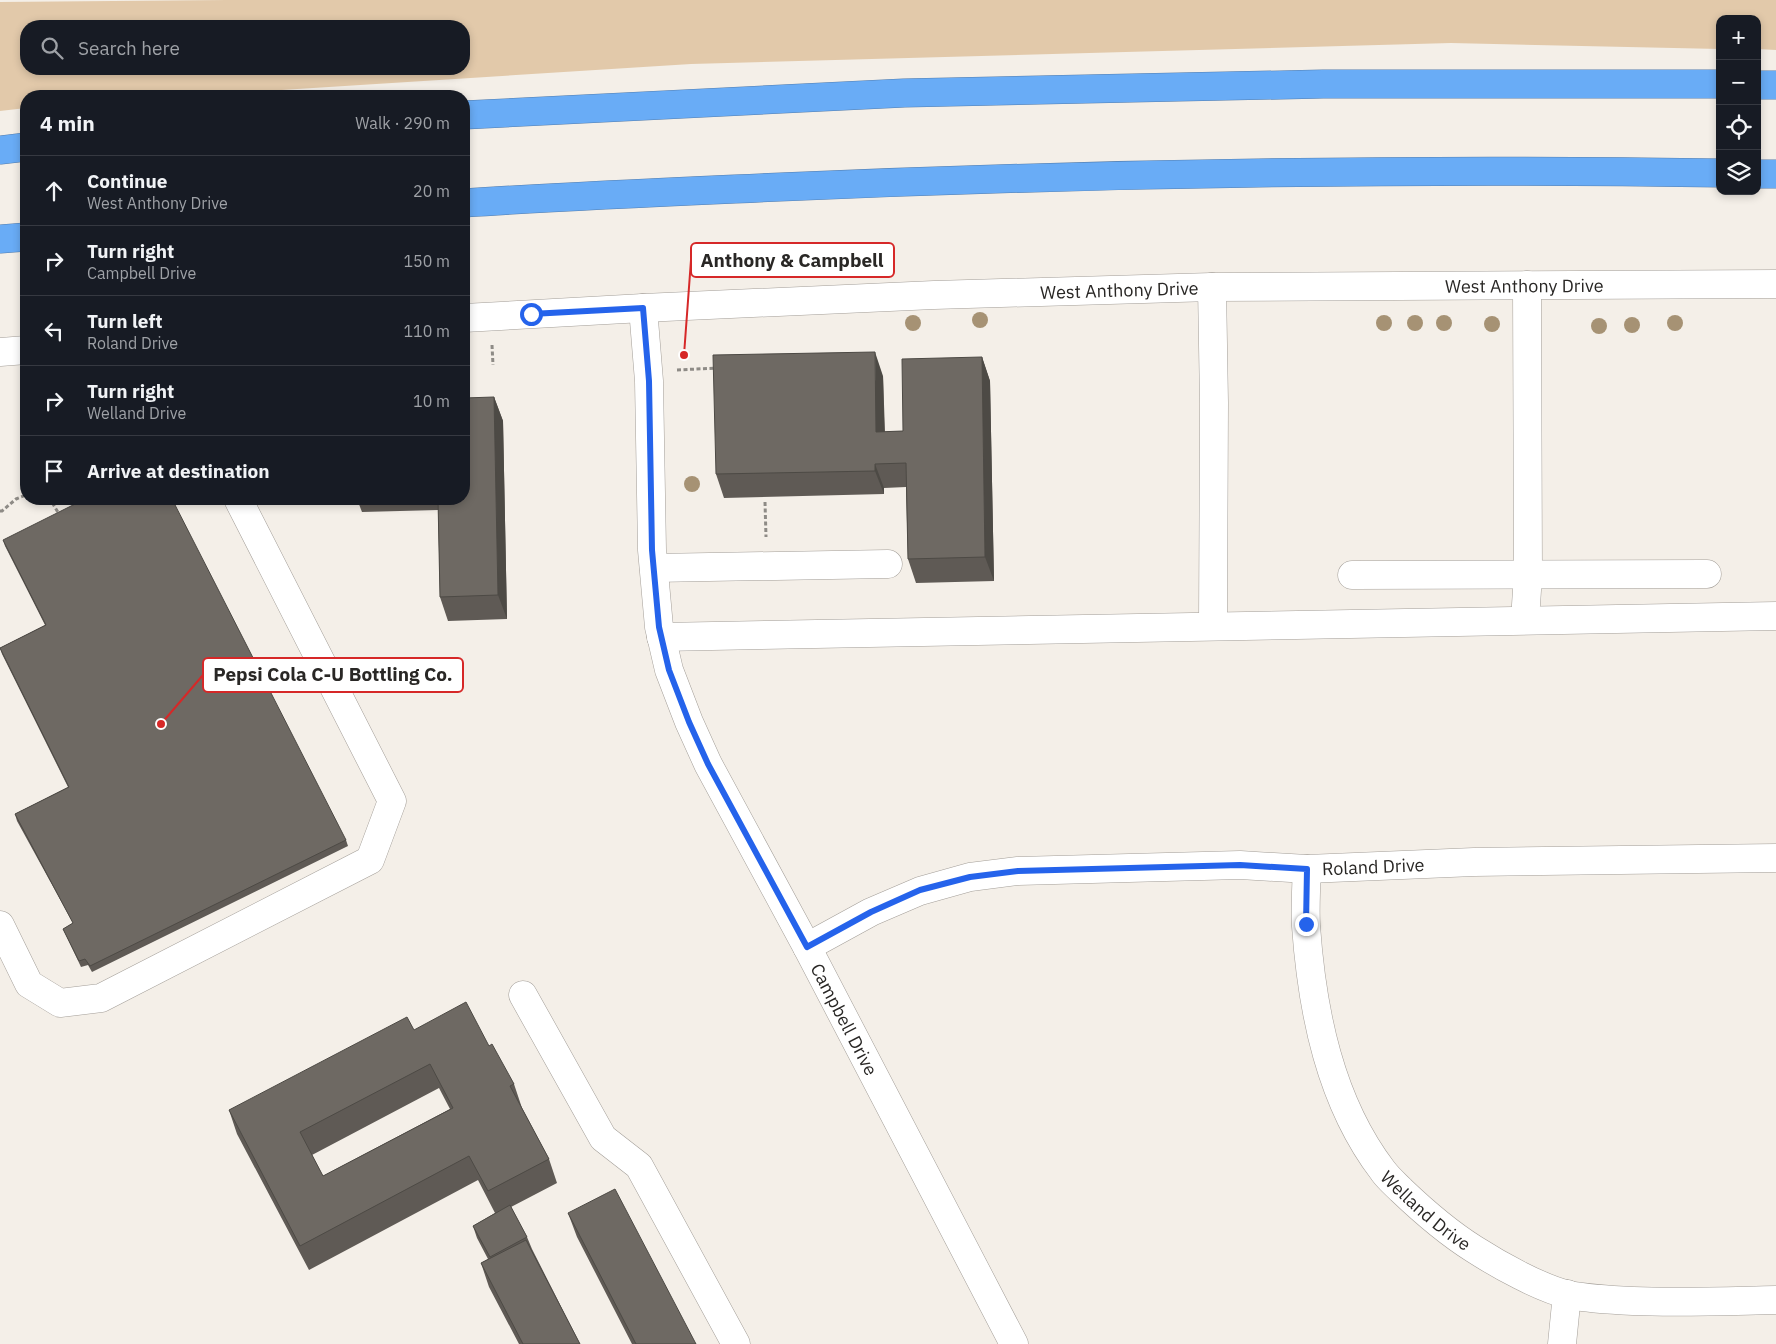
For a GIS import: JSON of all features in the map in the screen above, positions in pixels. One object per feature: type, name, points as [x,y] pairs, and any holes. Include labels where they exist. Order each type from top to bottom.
[{"type":"highway","points":[[470,115],[904,93],[1323,84],[1716,84]]},
{"type":"highway","points":[[1761,85],[1776,85]]},
{"type":"highway","points":[[0,150],[20,148]]},
{"type":"highway","points":[[470,203],[900,181],[1224,173],[1716,173]]},
{"type":"highway","points":[[1761,174],[1776,174]]},
{"type":"highway","points":[[0,239],[20,237]]},
{"type":"street","name":"West Anthony Drive","points":[[470,318],[934,295],[1212,287],[1776,284]]},
{"type":"street","points":[[1525,620],[1528,575],[1528,285]]},
{"type":"street","points":[[1212,287],[1214,403],[1213,626]]},
{"type":"street","name":"Campbell Drive","points":[[643,308],[648,371],[654,568],[659,627],[669,670],[708,764],[807,947],[1014,1344]]},
{"type":"street","points":[[0,352],[20,350]]},
{"type":"street","points":[[0,925],[29,984],[60,1003],[101,998],[370,860],[392,801],[241,505]]},
{"type":"street","points":[[654,568],[888,564]]},
{"type":"street","points":[[1352,575],[1707,574]]},
{"type":"street","points":[[661,637],[1776,616]]},
{"type":"street","name":"Roland Drive","points":[[807,947],[871,912],[920,890],[970,877],[1018,871],[1240,865],[1307,869],[1474,862],[1776,858]]},
{"type":"street","name":"Welland Drive","points":[[1307,869],[1306,924],[1311,978],[1325,1048],[1343,1101],[1362,1140],[1384,1172],[1422,1210],[1454,1236],[1497,1264],[1552,1290],[1566,1294],[1590,1299],[1662,1302],[1776,1300]]},
{"type":"street","points":[[523,995],[603,1138],[639,1166],[736,1344]]},
{"type":"street","points":[[1562,1344],[1566,1294]]},
{"type":"path","points":[[648,371],[726,367]]},
{"type":"path","points":[[0,511],[20,497]]},
{"type":"path","points":[[765,502],[768,566]]},
{"type":"path","points":[[54,505],[61,518]]},
{"type":"shaded area","points":[[227,0],[1776,0],[1776,50],[1761,49],[1761,15],[1716,15],[1716,49],[1451,43],[691,64],[282,90],[20,90],[20,109],[0,111],[0,2]]},
{"type":"building","points":[[875,352],[876,432],[903,431],[902,359],[982,357],[985,557],[908,559],[906,463],[875,464],[875,471],[716,474],[713,355]]},
{"type":"building","points":[[494,397],[498,595],[440,597],[438,505],[470,505],[470,398]]},
{"type":"building","points":[[73,505],[175,505],[346,840],[90,966],[85,959],[79,961],[63,929],[73,923],[15,814],[69,787],[0,648],[46,625],[3,540]]},
{"type":"building","points":[[466,1002],[489,1046],[492,1044],[514,1084],[510,1086],[549,1159],[488,1191],[469,1156],[300,1246],[229,1110],[407,1017],[414,1030]],"holes":[[[430,1064],[453,1108],[323,1176],[300,1132]]]},
{"type":"building","points":[[615,1189],[696,1344],[636,1344],[568,1213]]},
{"type":"building","points":[[510,1205],[527,1237],[490,1257],[473,1226]]},
{"type":"building","points":[[526,1240],[580,1344],[523,1344],[481,1263]]},
{"type":"place","name":"Anthony & Campbell","points":[[684,355]]},
{"type":"place","name":"Pepsi Cola C-U Bottling Co.","points":[[161,724]]},
{"type":"route","points":[[531,314],[643,308],[649,381],[652,550],[659,627],[669,670],[708,764],[807,947],[871,912],[920,890],[970,877],[1018,871],[1240,865],[1307,869],[1306,924]]}]
